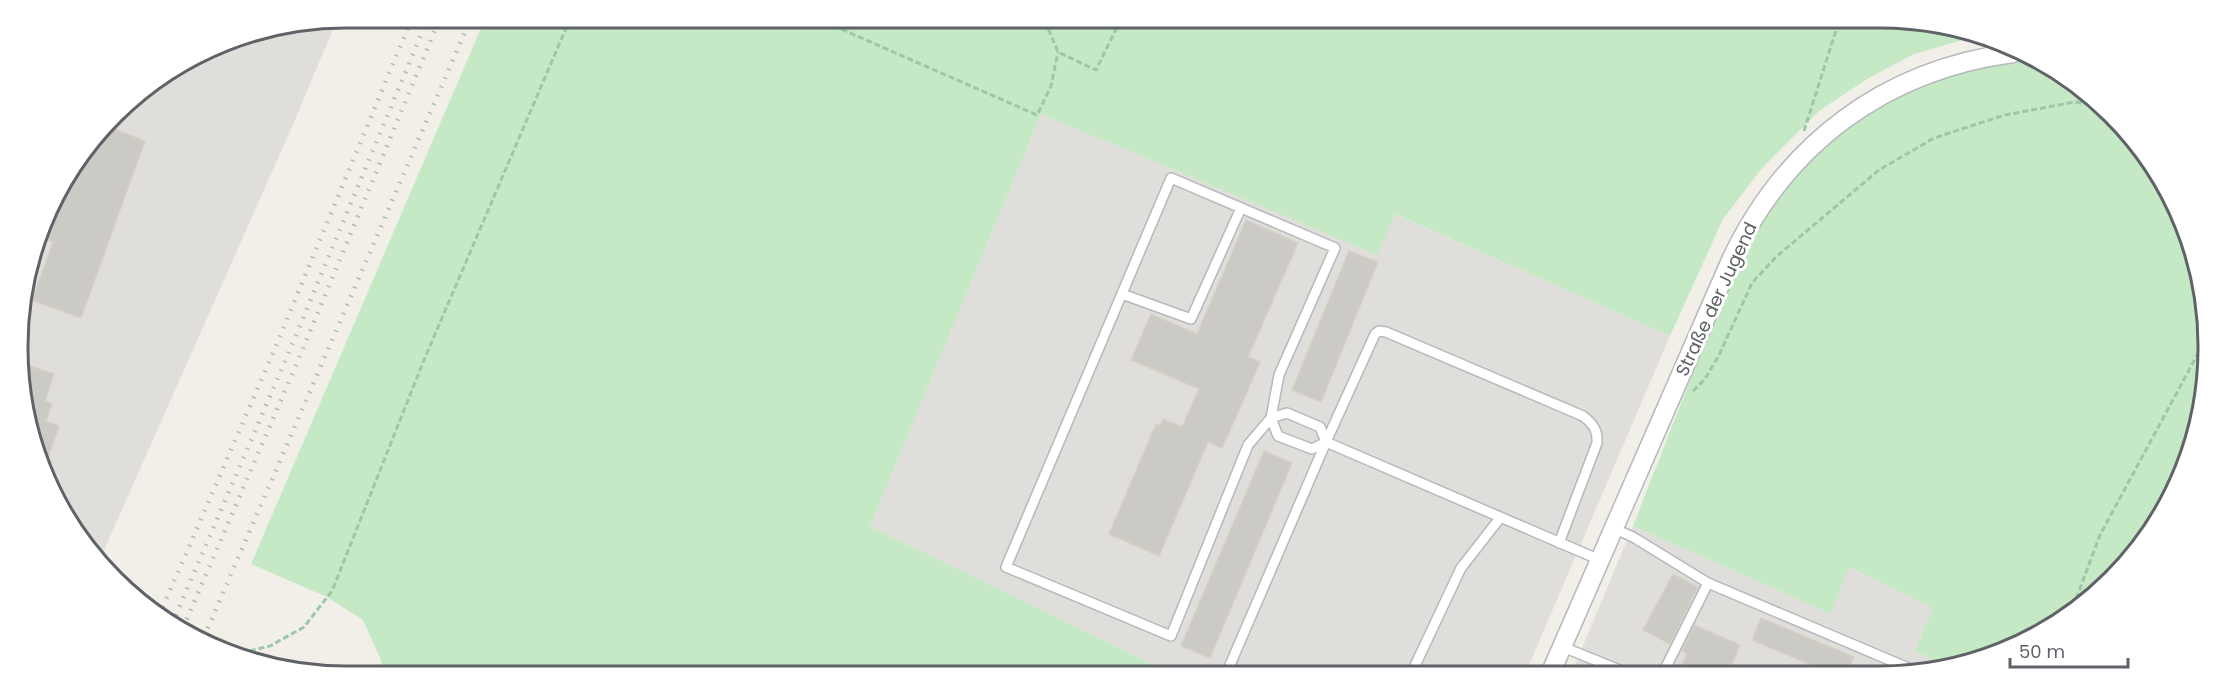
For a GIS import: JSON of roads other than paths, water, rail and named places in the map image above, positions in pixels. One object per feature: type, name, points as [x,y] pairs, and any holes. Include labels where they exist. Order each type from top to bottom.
[{"type":"street","name":"Straße der Jugend","points":[[1554,666],[1743,235],[1760,207],[1799,157],[1831,129],[1879,96],[1913,79],[1953,65],[2005,55]]},
{"type":"lane","points":[[1170,178],[1241,208],[1335,248],[1280,375],[1271,418],[1248,445],[1171,636],[1006,567],[1170,178]]},
{"type":"lane","points":[[1122,294],[1191,319],[1241,208]]},
{"type":"lane","points":[[1230,666],[1326,442],[1375,334],[1379,332],[1386,332],[1510,384],[1583,416],[1590,422],[1598,434],[1594,453],[1559,543]]},
{"type":"lane","points":[[1271,418],[1287,413],[1320,427],[1326,442],[1600,560]]},
{"type":"lane","points":[[1271,418],[1278,436],[1312,449],[1326,442]]},
{"type":"lane","points":[[1415,666],[1461,568],[1500,518]]},
{"type":"lane","points":[[1613,528],[1633,537],[1708,583],[1901,665]]},
{"type":"lane","points":[[1666,666],[1708,583]]},
{"type":"lane","points":[[1563,646],[1612,666]]},
{"type":"railway","points":[[163,607],[273,353],[408,28]]},
{"type":"railway","points":[[176,615],[286,359],[424,28]]},
{"type":"railway","points":[[186,622],[297,363],[436,28]]},
{"type":"railway","points":[[206,633],[467,28]]}]
